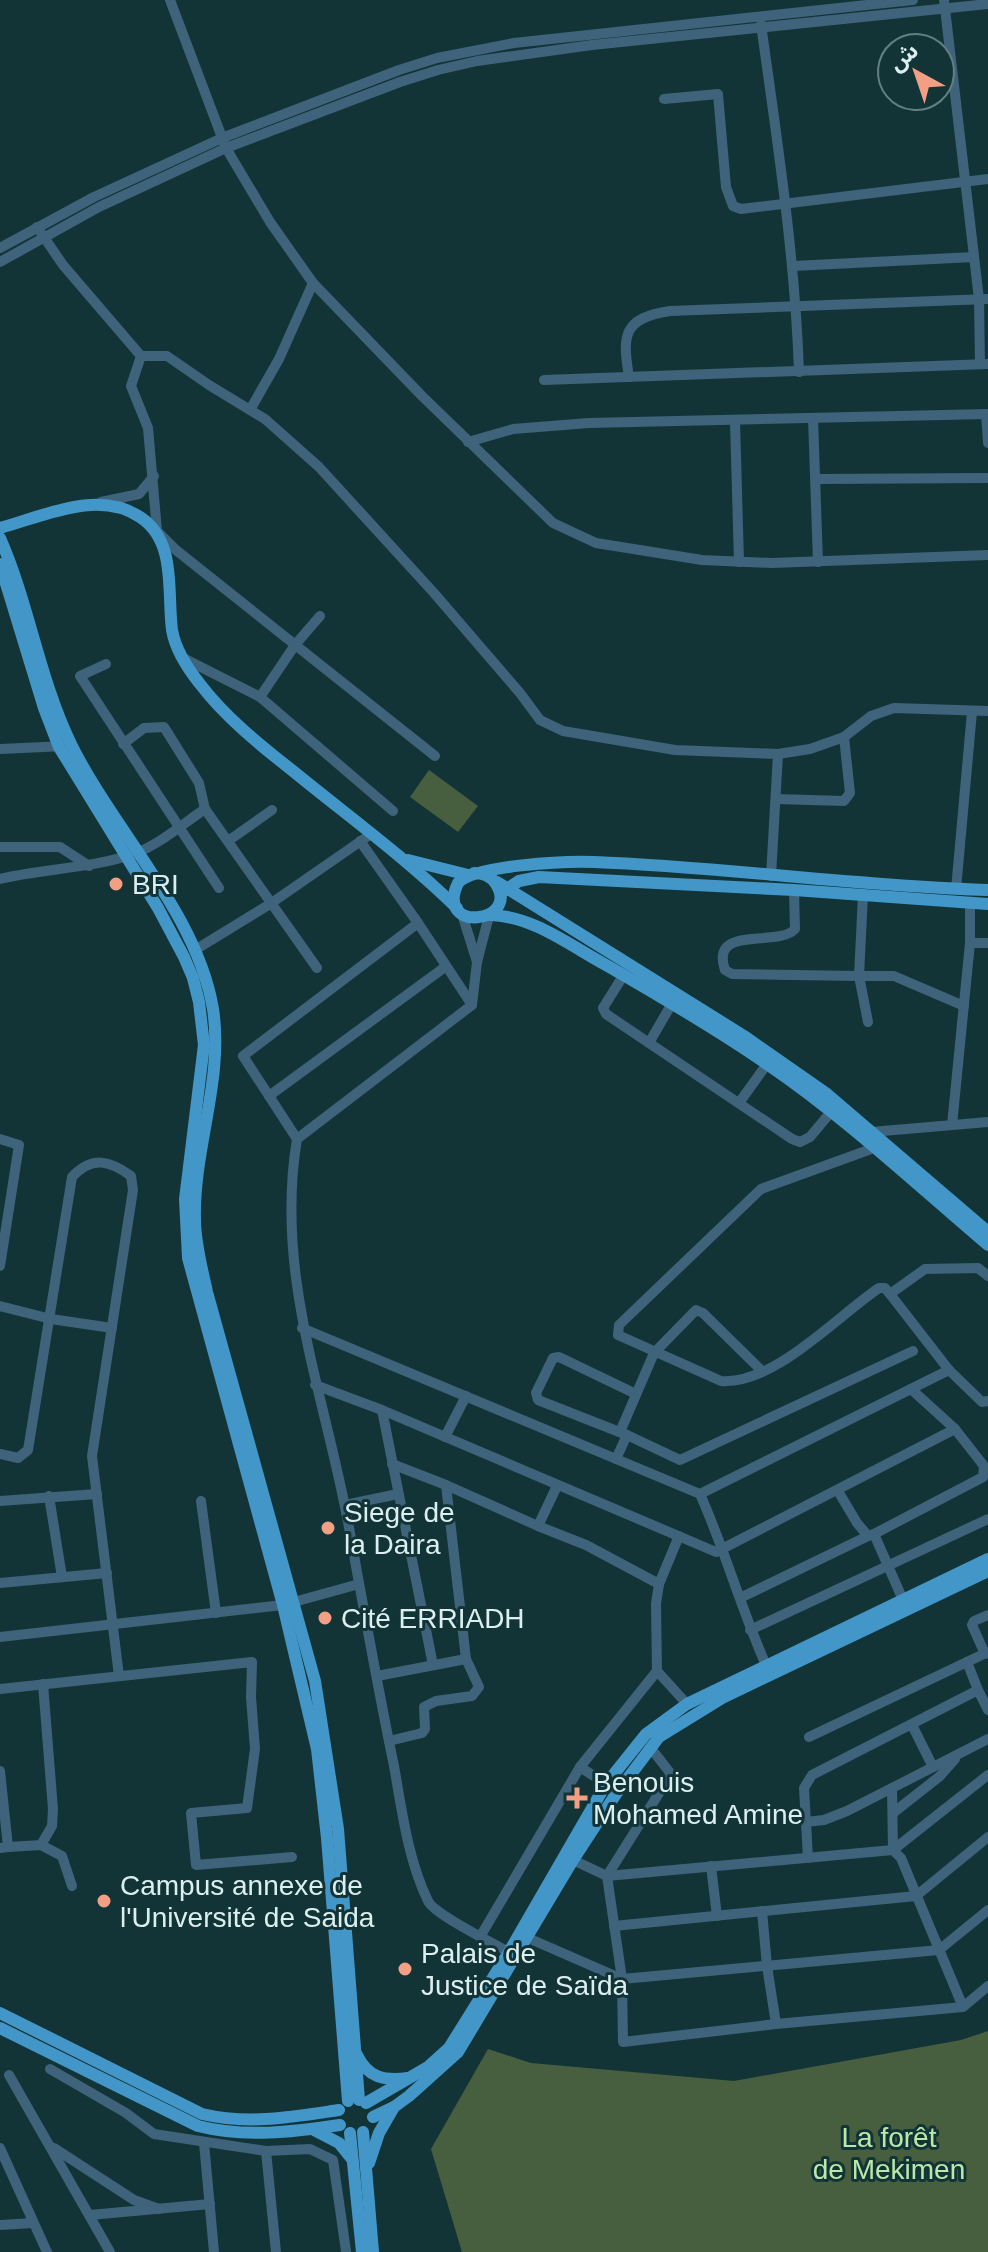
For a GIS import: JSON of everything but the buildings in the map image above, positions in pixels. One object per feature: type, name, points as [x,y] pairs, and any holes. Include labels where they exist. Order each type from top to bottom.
[{"type":"main road","points":[[0,528],[97,503],[120,506],[141,518],[157,531],[165,550],[173,633],[183,658],[200,684],[268,751],[366,838],[405,859],[472,919],[489,915],[510,916],[529,922],[767,1064],[874,1148],[988,1245]]},
{"type":"main road","points":[[0,538],[66,746]]},
{"type":"main road","points":[[0,564],[44,708],[131,854],[195,950],[207,983],[216,1035],[211,1096],[196,1199],[196,1238],[207,1292],[288,1603],[317,1749],[353,2103]]},
{"type":"main road","points":[[131,854],[184,957],[199,1002],[204,1045],[185,1199],[188,1258],[288,1603],[315,1681],[331,1773],[344,1895],[354,2049],[352,2159],[362,2252]]},
{"type":"main road","points":[[405,859],[489,876],[503,893],[744,1036],[827,1094],[988,1232]]},
{"type":"main road","points":[[460,911],[455,889],[471,874],[525,865],[592,862],[988,890]]},
{"type":"main road","points":[[489,915],[497,907],[503,893],[519,881],[539,877],[988,904]]},
{"type":"main road","points":[[0,2013],[202,2114],[224,2119],[252,2121],[353,2103],[411,2078],[439,2059],[449,2048],[509,1952],[606,1784],[646,1734],[687,1704],[988,1559]]},
{"type":"main road","points":[[373,2117],[394,2107],[458,2052],[573,1860],[659,1737],[724,1697],[988,1571]]},
{"type":"main road","points":[[0,2028],[174,2117],[222,2132],[369,2128],[373,2117],[370,2107],[353,2103]]},
{"type":"main road","points":[[354,2049],[362,2066],[372,2075],[391,2080],[411,2078]]},
{"type":"main road","points":[[366,2174],[374,2146],[394,2107]]},
{"type":"main road","points":[[313,2129],[331,2137],[352,2159]]},
{"type":"main road","points":[[351,2130],[366,2174],[373,2252]]},
{"type":"street","points":[[170,0],[224,143],[270,222],[313,283],[468,442],[553,523],[596,543],[634,551],[739,562],[988,555]]},
{"type":"street","points":[[761,22],[913,0]]},
{"type":"street","points":[[544,380],[984,364],[984,299],[974,257],[944,4]]},
{"type":"street","points":[[0,262],[40,232],[123,182],[399,70],[447,56],[514,43],[592,40],[944,4],[988,4]]},
{"type":"street","points":[[761,22],[793,266],[799,372]]},
{"type":"street","points":[[224,143],[400,82],[457,66],[592,40]]},
{"type":"street","points":[[514,43],[514,56]]},
{"type":"street","points":[[664,99],[718,94],[726,187],[733,206],[751,210],[786,203],[988,179]]},
{"type":"street","points":[[0,248],[40,232]]},
{"type":"street","points":[[40,232],[63,265],[141,356],[167,356],[265,419],[319,467],[434,593],[540,720],[578,736],[675,750],[778,754],[810,749],[844,737],[871,716],[894,708],[988,711]]},
{"type":"street","points":[[793,266],[974,257]]},
{"type":"street","points":[[250,410],[279,359],[313,283]]},
{"type":"street","points":[[629,377],[623,346],[638,321],[651,314],[984,299]]},
{"type":"street","points":[[141,356],[131,386],[148,428],[157,531],[176,550],[435,756]]},
{"type":"street","points":[[468,442],[513,429],[574,424],[987,414],[988,443]]},
{"type":"street","points":[[813,418],[818,562]]},
{"type":"street","points":[[735,421],[739,562]]},
{"type":"street","points":[[97,503],[139,494],[154,476]]},
{"type":"street","points":[[817,479],[988,478]]},
{"type":"street","points":[[260,697],[295,645],[320,616]]},
{"type":"street","points":[[183,658],[260,697],[393,811]]},
{"type":"street","points":[[106,664],[80,676],[219,888]]},
{"type":"street","points":[[956,889],[972,712]]},
{"type":"street","points":[[123,744],[144,728],[164,727],[199,783],[205,809],[317,968]]},
{"type":"street","points":[[776,799],[844,801],[848,798],[844,737]]},
{"type":"street","points":[[0,749],[66,746]]},
{"type":"street","points":[[771,876],[778,754]]},
{"type":"street","points":[[0,879],[89,866],[131,854],[205,809]]},
{"type":"street","points":[[228,841],[272,810]]},
{"type":"street","points":[[195,950],[270,904],[366,838],[445,967],[472,1005]]},
{"type":"street","points":[[0,847],[60,847],[89,866]]},
{"type":"street","points":[[794,890],[795,929],[784,937],[737,940],[727,948],[723,957],[725,970],[732,974],[894,976],[964,1006]]},
{"type":"street","points":[[863,895],[859,976],[868,1022]]},
{"type":"street","points":[[952,1125],[970,943],[970,903]]},
{"type":"street","points":[[460,911],[477,962]]},
{"type":"street","points":[[297,1139],[472,1005],[477,962],[489,915]]},
{"type":"street","points":[[418,923],[243,1056],[297,1139],[290,1180],[291,1253],[302,1328],[345,1505],[408,1841],[429,1905],[509,1952]]},
{"type":"street","points":[[970,943],[988,943]]},
{"type":"street","points":[[269,1096],[445,967]]},
{"type":"street","points":[[623,976],[603,1008],[614,1020],[792,1139],[800,1142],[810,1137],[830,1113]]},
{"type":"street","points":[[649,1043],[671,1005]]},
{"type":"street","points":[[739,1103],[767,1064]]},
{"type":"street","points":[[871,1132],[988,1122]]},
{"type":"street","points":[[0,1139],[19,1145],[0,1266]]},
{"type":"street","points":[[874,1148],[761,1189],[619,1325],[618,1335],[721,1381],[736,1382],[803,1349],[879,1288],[885,1288],[949,1370],[982,1402],[988,1401]]},
{"type":"street","points":[[0,1454],[18,1458],[28,1450],[72,1177],[81,1167],[93,1162],[115,1165],[131,1176],[133,1190],[92,1456],[119,1676]]},
{"type":"street","points":[[890,1294],[925,1269],[978,1268],[988,1276]]},
{"type":"street","points":[[0,1306],[51,1319],[112,1328]]},
{"type":"street","points":[[616,1459],[636,1394],[654,1353],[696,1310],[762,1371]]},
{"type":"street","points":[[302,1328],[700,1494],[724,1549],[750,1630],[766,1665]]},
{"type":"street","points":[[636,1394],[559,1357],[553,1358],[536,1393],[538,1400],[680,1460],[913,1351]]},
{"type":"street","points":[[700,1494],[949,1370]]},
{"type":"street","points":[[315,1385],[382,1410],[716,1552],[955,1429]]},
{"type":"street","points":[[740,1598],[983,1477],[984,1466],[955,1429],[911,1389]]},
{"type":"street","points":[[445,1437],[466,1396]]},
{"type":"street","points":[[382,1410],[433,1665]]},
{"type":"street","points":[[392,1464],[586,1545],[659,1584]]},
{"type":"street","points":[[389,1741],[422,1733],[425,1729],[424,1707],[430,1702],[472,1696],[478,1692],[479,1687],[466,1659],[446,1485]]},
{"type":"street","points":[[538,1526],[557,1486]]},
{"type":"street","points":[[838,1491],[857,1523],[871,1535],[903,1600]]},
{"type":"street","points":[[0,1501],[97,1494]]},
{"type":"street","points":[[345,1505],[398,1494]]},
{"type":"street","points":[[49,1496],[62,1577]]},
{"type":"street","points":[[201,1501],[216,1613]]},
{"type":"street","points":[[750,1630],[988,1519]]},
{"type":"street","points":[[480,1937],[580,1767],[657,1671],[659,1584],[679,1536]]},
{"type":"street","points":[[0,1583],[107,1573]]},
{"type":"street","points":[[0,1637],[288,1603],[359,1584]]},
{"type":"street","points":[[809,1737],[986,1653],[972,1625],[988,1615]]},
{"type":"street","points":[[377,1676],[466,1659]]},
{"type":"street","points":[[0,1689],[252,1662],[255,1749],[247,1808],[191,1813],[196,1865],[292,1857]]},
{"type":"street","points":[[967,1662],[988,1710]]},
{"type":"street","points":[[657,1671],[687,1704]]},
{"type":"street","points":[[41,1845],[52,1826],[53,1809],[43,1684]]},
{"type":"street","points":[[808,1858],[804,1788],[812,1775],[978,1690]]},
{"type":"street","points":[[912,1725],[933,1767]]},
{"type":"street","points":[[806,1822],[824,1820],[988,1739]]},
{"type":"street","points":[[650,1747],[671,1774],[607,1876],[622,1979],[623,2042],[963,2007],[988,1986]]},
{"type":"street","points":[[893,1813],[940,1776],[961,1753]]},
{"type":"street","points":[[580,1767],[606,1784]]},
{"type":"street","points":[[0,1771],[4,1848],[41,1845],[62,1856],[72,1886]]},
{"type":"street","points":[[573,1860],[607,1876],[893,1850],[988,1775]]},
{"type":"street","points":[[892,1788],[893,1850],[901,1858],[963,2007]]},
{"type":"street","points":[[614,1926],[916,1896],[988,1837]]},
{"type":"street","points":[[711,1866],[717,1916]]},
{"type":"street","points":[[528,1938],[622,1979],[939,1950],[988,1910]]},
{"type":"street","points":[[762,1911],[776,2024]]},
{"type":"street","points":[[50,2069],[126,2113],[154,2134],[266,2151],[310,2149],[333,2160],[343,2252],[373,2252]]},
{"type":"street","points":[[9,2075],[110,2252]]},
{"type":"street","points":[[204,2143],[214,2252]]},
{"type":"street","points":[[50,2145],[134,2200],[159,2209]]},
{"type":"street","points":[[0,2148],[47,2252]]},
{"type":"street","points":[[266,2151],[276,2252]]},
{"type":"street","points":[[0,2175],[13,2174]]},
{"type":"street","points":[[90,2215],[210,2204]]},
{"type":"street","points":[[0,2225],[33,2223]]},
{"type":"green space","points":[[429,770],[478,806],[458,832],[410,797]]},
{"type":"green space","name":"La forêt de Mekimen","points":[[988,2031],[988,2252],[462,2252],[431,2149],[488,2049],[531,2063],[734,2081],[961,2040]]},
{"type":"place","name":"BRI","points":[[116,884]]},
{"type":"place","name":"Siege de la Daira","points":[[328,1528]]},
{"type":"place","name":"Cité ERRIADH","points":[[325,1618]]},
{"type":"place","name":"Benouis Mohamed Amine","points":[[577,1798]]},
{"type":"place","name":"Campus annexe de l'Université de Saida","points":[[104,1901]]},
{"type":"place","name":"Palais de Justice de Saïda","points":[[405,1969]]}]
